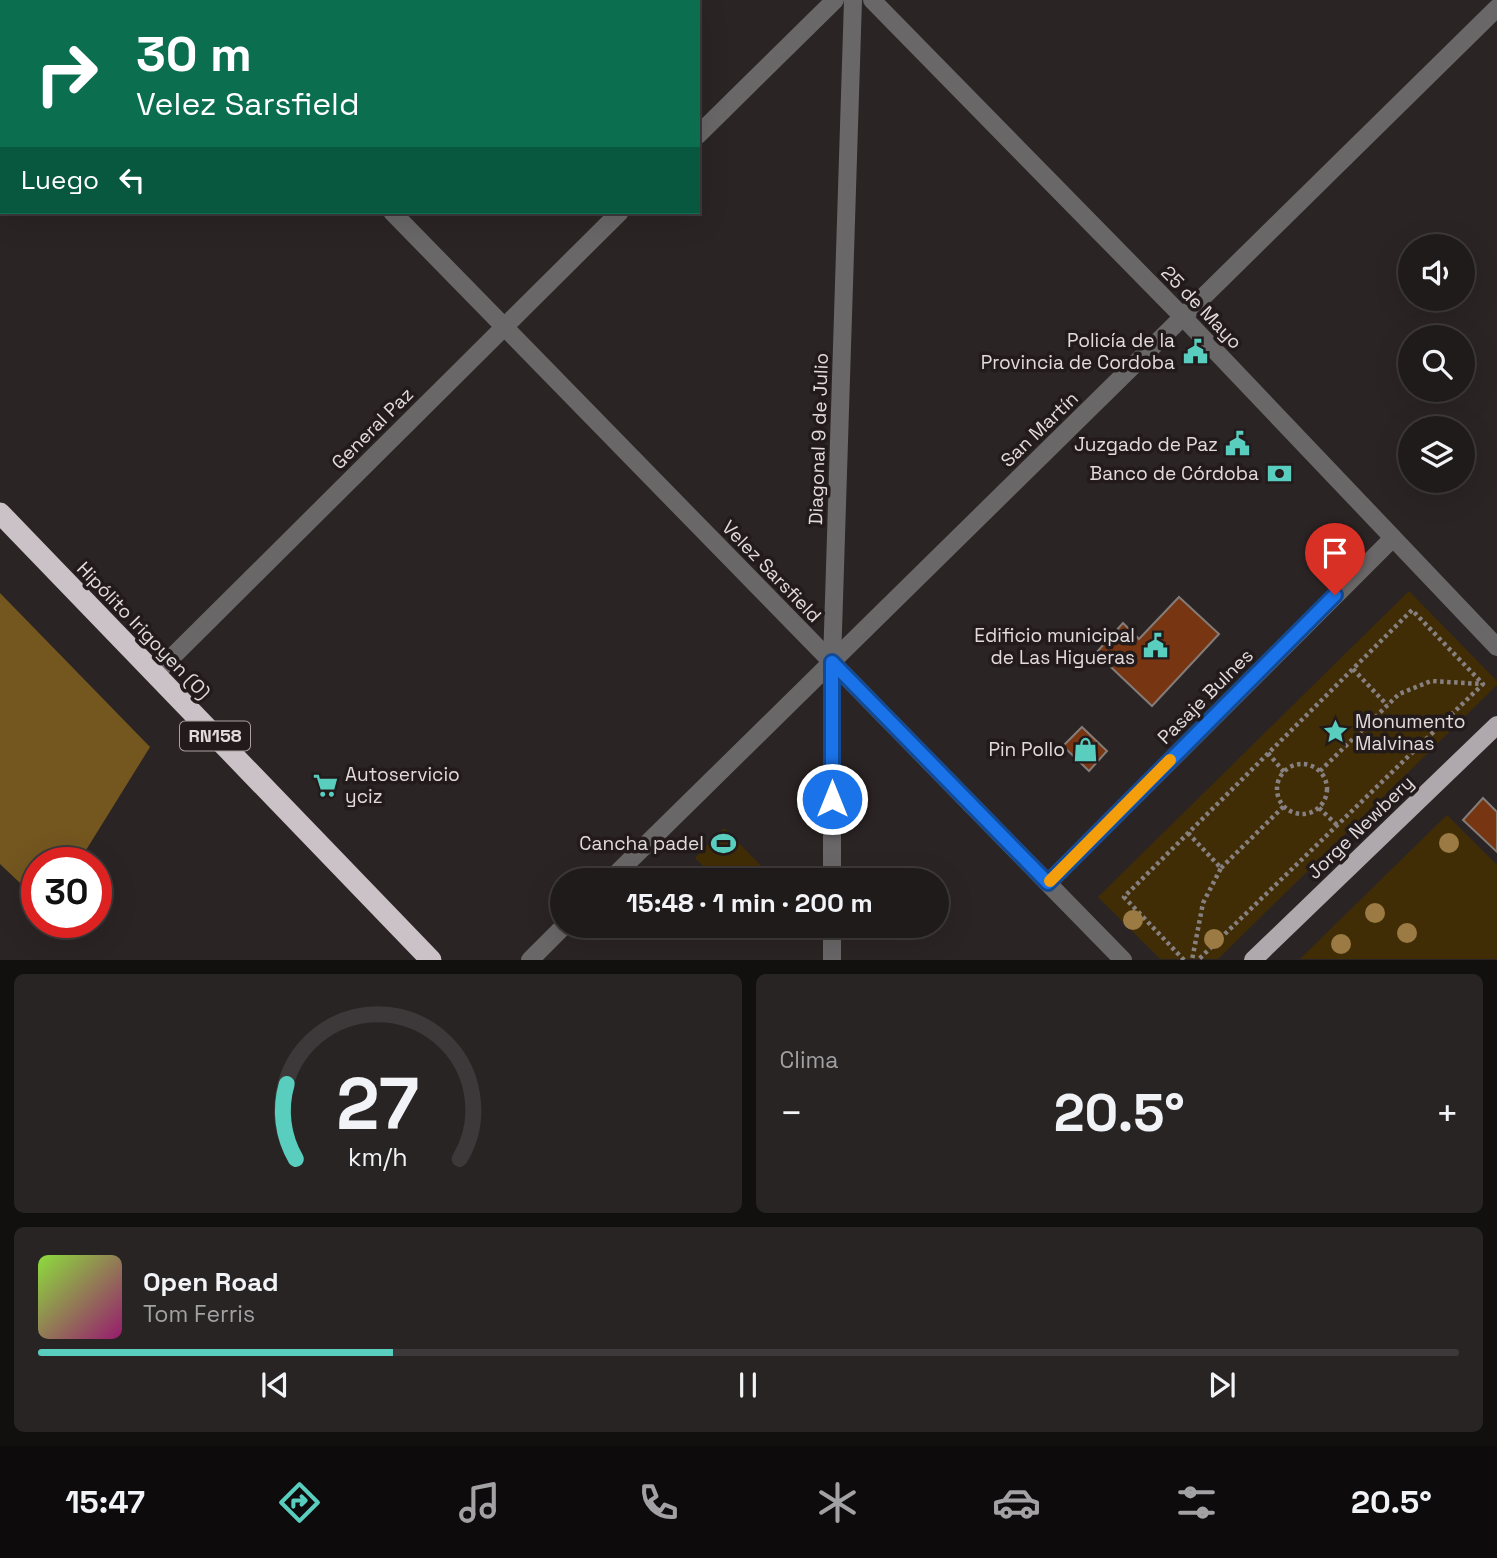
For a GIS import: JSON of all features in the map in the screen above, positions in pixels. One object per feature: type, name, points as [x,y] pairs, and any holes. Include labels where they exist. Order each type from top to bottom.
[{"type":"highway","name":"Hipólito Irigoyen (O)","points":[[0,513],[431,960]]},
{"type":"main road","name":"Jorge Newbery","points":[[1253,960],[1497,725]]},
{"type":"street","points":[[700,133],[835,0]]},
{"type":"street","name":"Diagonal 9 de Julio","points":[[832,868],[832,662],[853,0]]},
{"type":"street","name":"25 de Mayo","points":[[872,0],[1183,317],[1497,647]]},
{"type":"street","name":"San Martín","points":[[622,868],[1497,8]]},
{"type":"street","name":"Velez Sarsfield","points":[[394,214],[1123,960]]},
{"type":"street","name":"General Paz","points":[[155,674],[618,214]]},
{"type":"street","name":"Pasaje Bulnes","points":[[1048,883],[1393,538]]},
{"type":"street","points":[[530,960],[552,938]]},
{"type":"street","points":[[832,938],[832,960]]},
{"type":"path","points":[[1184,960],[1124,897],[1412,610],[1483,684]]},
{"type":"path","points":[[1353,669],[1387,705]]},
{"type":"path","points":[[1320,771],[1399,694],[1431,681],[1483,684]]},
{"type":"path","points":[[1198,960],[1483,684]]},
{"type":"path","points":[[1268,753],[1284,772]]},
{"type":"path","points":[[1298,765],[1314,766],[1320,771],[1325,778],[1327,794],[1319,808],[1305,815],[1284,806],[1278,793],[1284,772],[1298,765]]},
{"type":"path","points":[[1192,960],[1203,903],[1221,868],[1284,806]]},
{"type":"path","points":[[1319,808],[1337,825]]},
{"type":"path","points":[[1188,833],[1221,868]]},
{"type":"shaded area","points":[[1409,591],[1497,681],[1497,685],[1218,959],[1160,959],[1098,897]]},
{"type":"shaded area","points":[[0,593],[150,747],[88,847],[21,847],[21,884],[0,864]]},
{"type":"shaded area","points":[[1447,815],[1497,865],[1497,959],[1300,959]]},
{"type":"shaded area","name":"Cancha padel","points":[[724,828],[763,868],[705,868],[695,858]]},
{"type":"building","name":"Edificio municipal de Las Higueras","points":[[1179,597],[1219,634],[1152,706],[1096,653],[1123,623],[1139,639]]},
{"type":"building","name":"Pin Pollo","points":[[1082,727],[1107,751],[1089,771],[1063,746]]},
{"type":"building","points":[[1483,798],[1497,812],[1497,852],[1463,820]]},
{"type":"slow traffic","points":[[1050,881],[1170,760]]},
{"type":"place","name":"Policía de la Provincia de Cordoba","points":[[1195,351]]},
{"type":"place","name":"Juzgado de Paz","points":[[1238,444]]},
{"type":"place","name":"Banco de Córdoba","points":[[1279,473]]},
{"type":"place","name":"Edificio municipal de Las Higueras","points":[[1155,646]]},
{"type":"place","name":"Monumento Malvinas","points":[[1335,732]]},
{"type":"place","name":"Pin Pollo","points":[[1085,749]]},
{"type":"place","name":"Autoservicio yciz","points":[[325,785]]},
{"type":"place","name":"Cancha padel","points":[[724,843]]},
{"type":"route","points":[[832,799],[832,662],[1048,883],[1335,595]]}]
